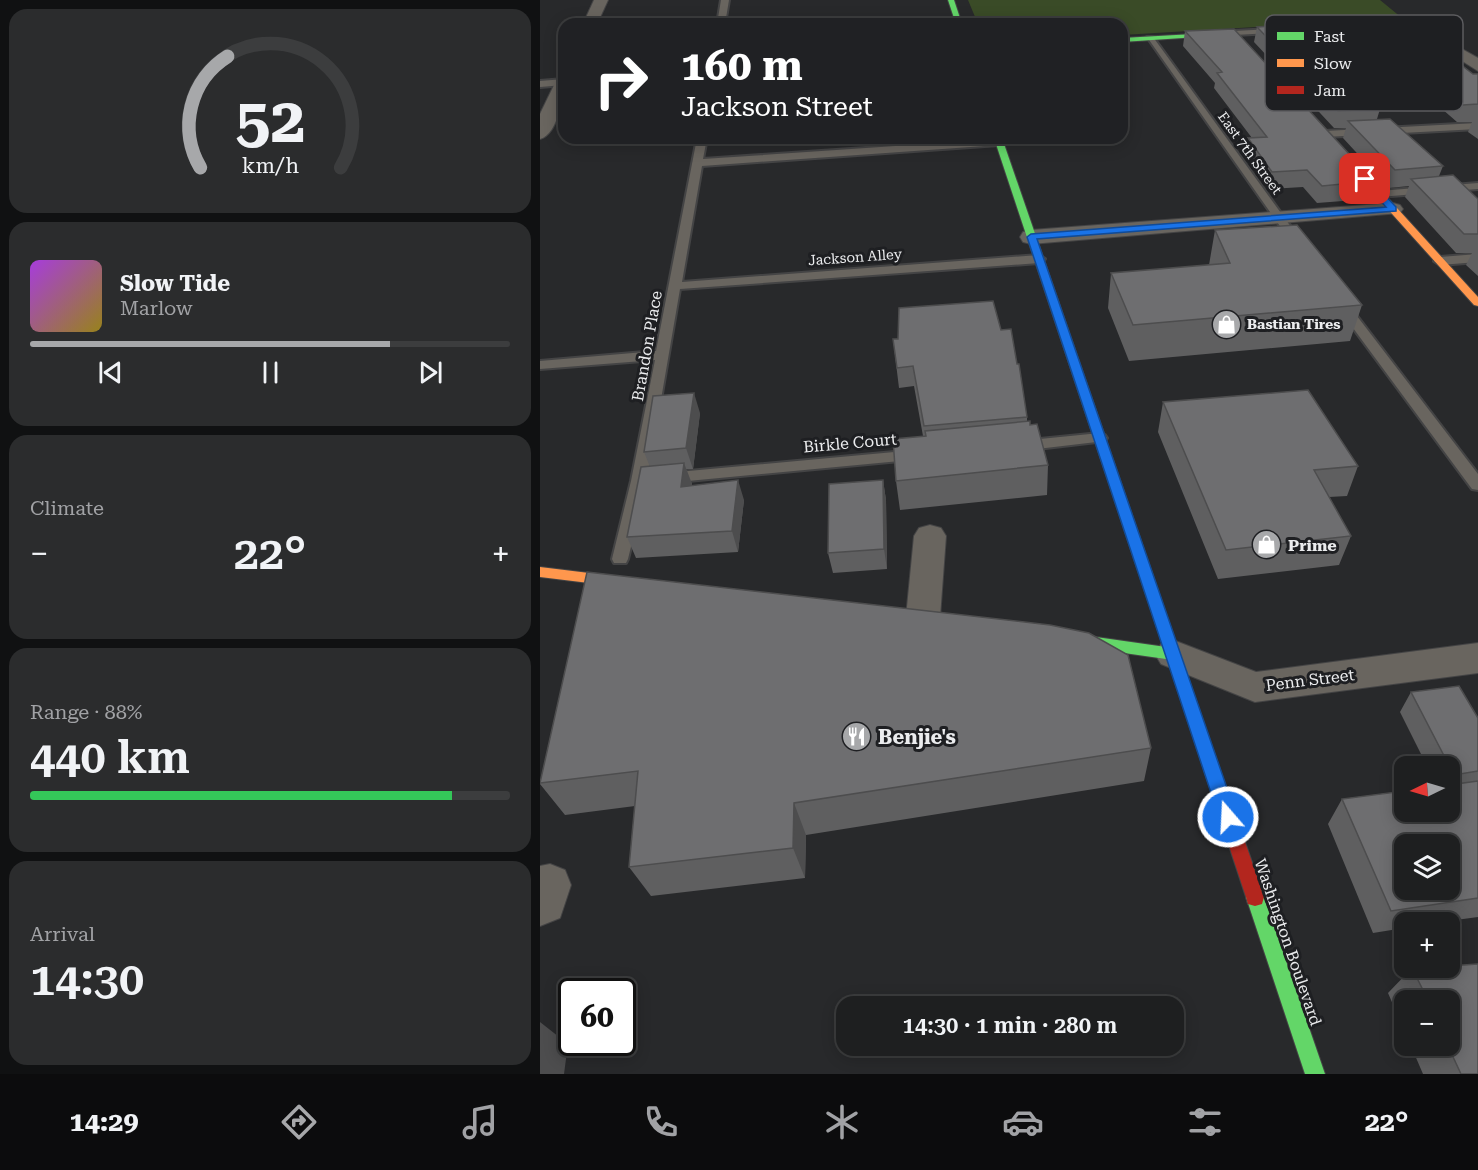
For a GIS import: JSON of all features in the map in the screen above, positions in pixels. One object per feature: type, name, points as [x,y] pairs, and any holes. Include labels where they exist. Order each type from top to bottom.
[{"type":"main road","points":[[951,0],[957,18]]},
{"type":"main road","points":[[1128,40],[1234,33],[1248,49]]},
{"type":"main road","points":[[1321,130],[1478,303]]},
{"type":"main road","name":"Washington Boulevard","points":[[1000,144],[1315,1074]]},
{"type":"main road","points":[[540,572],[646,584]]},
{"type":"main road","name":"Penn Street","points":[[1050,636],[1173,654]]},
{"type":"street","points":[[593,18],[601,0]]},
{"type":"street","points":[[1463,55],[1478,66]]},
{"type":"street","points":[[540,133],[558,95]]},
{"type":"street","points":[[1031,237],[1278,218],[1386,201]]},
{"type":"street","points":[[923,618],[930,536]]},
{"type":"street","name":"Penn Street","points":[[1173,654],[1255,687],[1478,658]]},
{"type":"street","points":[[540,887],[550,885],[545,903],[540,904]]},
{"type":"lane","points":[[723,18],[725,0]]},
{"type":"lane","points":[[1234,33],[1265,31]]},
{"type":"lane","name":"East 7th Street","points":[[1150,39],[1309,259]]},
{"type":"lane","points":[[540,84],[558,82]]},
{"type":"lane","points":[[1321,130],[1478,126]]},
{"type":"lane","name":"Brandon Place","points":[[620,559],[639,481],[701,144]]},
{"type":"lane","points":[[696,163],[946,144]]},
{"type":"lane","points":[[1386,201],[1478,186]]},
{"type":"lane","points":[[1440,261],[1478,258]]},
{"type":"lane","name":"Jackson Alley","points":[[674,286],[1039,259]]},
{"type":"lane","points":[[1336,296],[1478,485]]},
{"type":"lane","points":[[540,365],[661,355]]},
{"type":"lane","points":[[1009,447],[1100,438]]},
{"type":"lane","name":"Birkle Court","points":[[639,481],[938,453]]},
{"type":"green space","points":[[968,0],[1380,0],[1398,15],[1265,15],[1265,26],[1128,35],[1128,18],[976,18]]},
{"type":"building","points":[[1265,26],[1265,35],[1257,27]]},
{"type":"building","points":[[1234,29],[1265,63],[1265,111],[1310,111],[1374,181],[1322,186],[1307,170],[1272,172],[1248,138],[1267,137],[1217,73],[1222,72],[1185,31]]},
{"type":"building","points":[[1463,66],[1473,74],[1478,74],[1478,104],[1463,105]]},
{"type":"building","points":[[1390,119],[1443,166],[1395,170],[1348,121]]},
{"type":"building","points":[[1453,175],[1478,199],[1478,234],[1464,234],[1411,179]]},
{"type":"building","points":[[1297,225],[1362,305],[1133,325],[1111,273],[1230,263],[1215,230]]},
{"type":"building","points":[[993,301],[1001,330],[1011,329],[1027,417],[924,426],[913,366],[897,368],[893,339],[898,339],[899,308]]},
{"type":"building","points":[[1308,390],[1358,466],[1314,470],[1351,536],[1226,550],[1163,402]]},
{"type":"building","points":[[694,393],[686,448],[644,452],[653,396]]},
{"type":"building","points":[[1030,421],[1030,425],[1037,424],[1048,465],[896,481],[893,439],[926,436],[925,431]]},
{"type":"building","points":[[684,463],[681,487],[738,480],[732,531],[627,537],[641,467]]},
{"type":"building","points":[[883,480],[884,549],[828,553],[829,484]]},
{"type":"building","name":"Benjie's","points":[[587,572],[1050,625],[1089,633],[1128,655],[1151,748],[794,803],[793,848],[629,867],[638,771],[540,783]]},
{"type":"building","points":[[1459,686],[1478,718],[1478,771],[1460,774],[1460,756],[1444,756],[1411,692]]},
{"type":"building","points":[[1478,781],[1478,898],[1391,911],[1342,799],[1394,792],[1394,822],[1460,822],[1460,783]]},
{"type":"building","points":[[1478,964],[1478,1074],[1461,1074],[1453,1056],[1460,1056],[1460,990],[1423,990],[1417,978],[1460,978],[1460,965]]},
{"type":"traffic: fast","points":[[951,0],[957,18]]},
{"type":"traffic: fast","points":[[1128,40],[1228,33]]},
{"type":"traffic: fast","points":[[1000,144],[1164,628]]},
{"type":"traffic: fast","points":[[1068,639],[1173,654]]},
{"type":"traffic: fast","points":[[1255,897],[1315,1074]]},
{"type":"traffic: slow","points":[[1343,154],[1478,303]]},
{"type":"traffic: slow","points":[[540,572],[630,583]]},
{"type":"traffic: jam","points":[[1164,628],[1255,897]]},
{"type":"place","name":"Bastian Tires","points":[[1226,324]]},
{"type":"place","name":"Prime","points":[[1267,545]]},
{"type":"place","name":"Benjie's","points":[[857,737]]},
{"type":"route","points":[[1228,817],[1031,237],[1393,209],[1365,179]]}]
